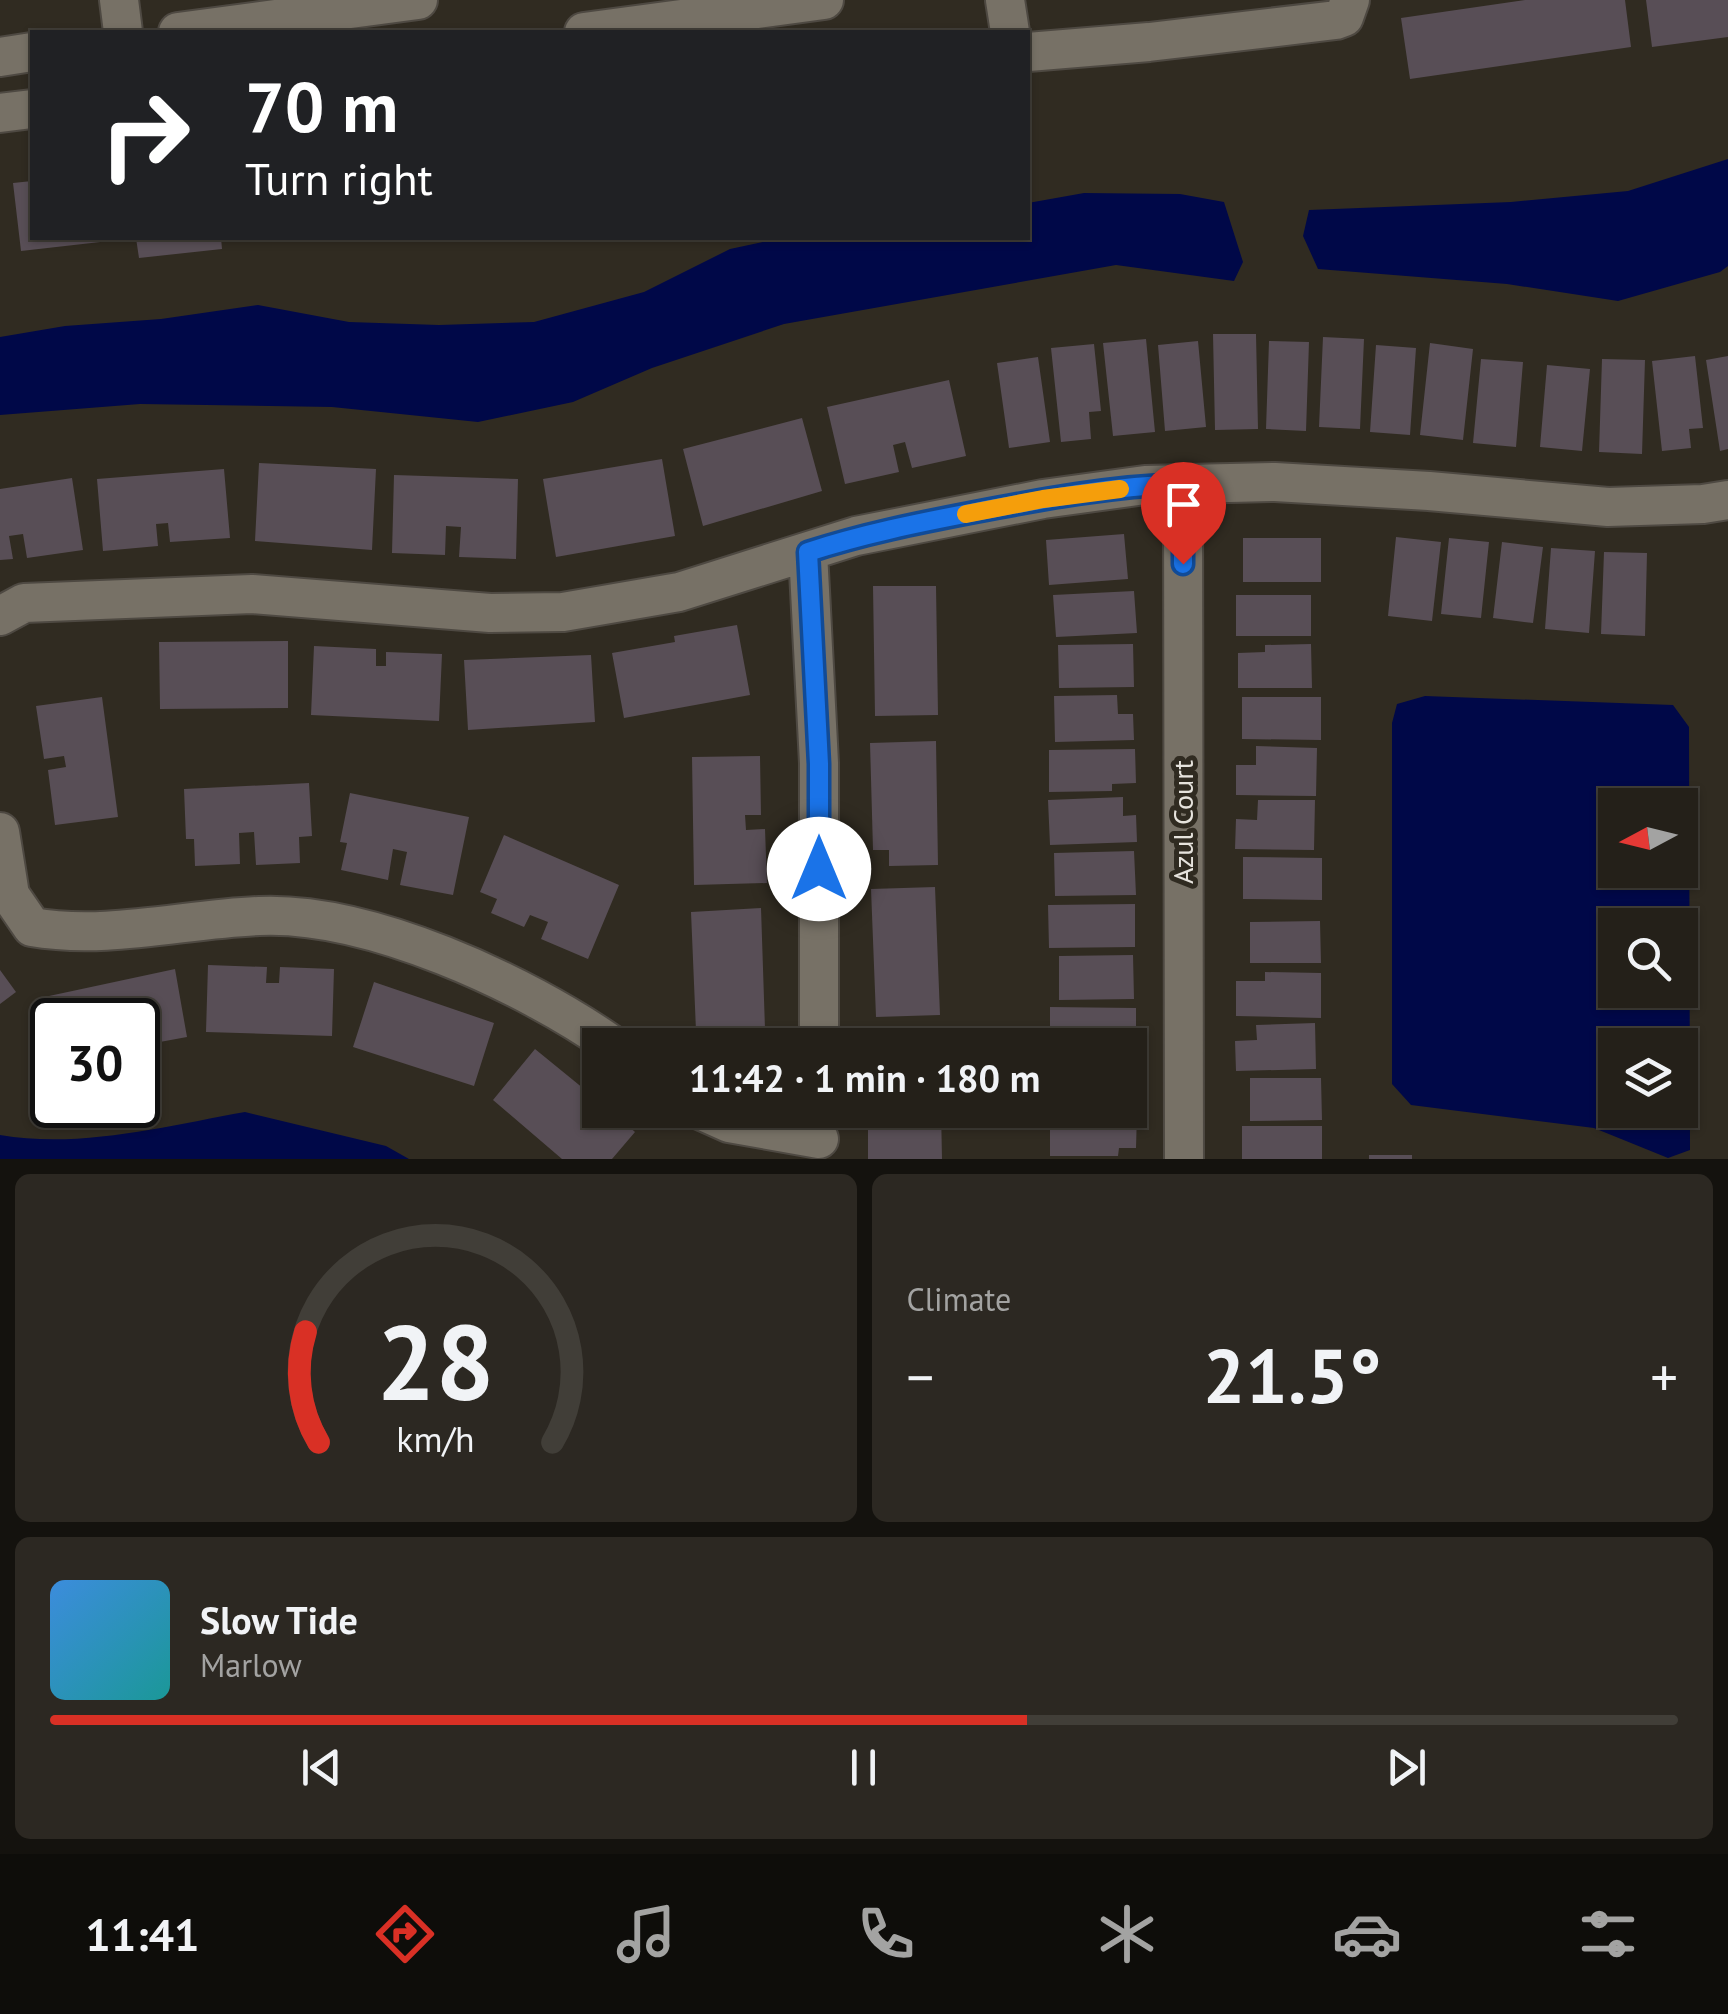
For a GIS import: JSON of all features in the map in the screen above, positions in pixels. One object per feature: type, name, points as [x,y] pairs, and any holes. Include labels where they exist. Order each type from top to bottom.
[{"type":"street","points":[[119,0],[123,30]]},
{"type":"street","points":[[193,30],[418,0]]},
{"type":"street","points":[[592,30],[667,10],[824,0]]},
{"type":"street","points":[[1005,0],[1010,30]]},
{"type":"street","points":[[1030,52],[1336,20],[1344,17],[1350,0]]},
{"type":"street","points":[[0,56],[30,52]]},
{"type":"street","points":[[0,113],[30,108]]},
{"type":"street","points":[[0,616],[24,603],[252,594],[490,613],[563,612],[679,592],[856,536],[1043,499],[1144,486],[1294,483],[1608,507],[1728,500]]},
{"type":"street","name":"Azul Court","points":[[1183,484],[1184,1159]]},
{"type":"street","points":[[808,552],[819,764],[819,1028]]},
{"type":"street","points":[[0,832],[10,895],[32,927],[59,932],[262,916],[320,920],[399,940],[482,972],[587,1028]]},
{"type":"street","points":[[764,1128],[819,1136]]},
{"type":"shaded area","points":[[1728,159],[1728,266],[1720,272],[1618,301],[1507,284],[1318,269],[1303,236],[1309,210],[1511,202],[1628,191]]},
{"type":"shaded area","points":[[1084,193],[1180,194],[1224,202],[1243,262],[1234,281],[1116,265],[784,324],[652,368],[573,402],[478,422],[332,407],[140,404],[0,415],[0,337],[258,305],[349,322],[534,322],[644,292],[730,249],[772,240],[1030,240],[1030,203]]},
{"type":"shaded area","points":[[1425,696],[1673,705],[1689,727],[1689,788],[1598,788],[1598,888],[1689,888],[1689,908],[1598,908],[1598,1008],[1690,1008],[1690,1028],[1598,1028],[1598,1128],[1690,1128],[1690,1150],[1668,1158],[1594,1128],[1411,1105],[1392,1084],[1392,723],[1397,704]]},
{"type":"shaded area","points":[[245,1112],[386,1146],[409,1159],[0,1159],[0,1135],[30,1139],[92,1138]]},
{"type":"building","points":[[1525,0],[1625,0],[1631,47],[1410,79],[1401,18]]},
{"type":"building","points":[[1646,0],[1728,0],[1728,37],[1652,47]]},
{"type":"building","points":[[30,181],[30,240],[118,240],[21,251],[13,183]]},
{"type":"building","points":[[136,240],[221,240],[222,249],[139,258]]},
{"type":"building","points":[[1213,334],[1256,334],[1258,429],[1215,430]]},
{"type":"building","points":[[1323,337],[1364,339],[1360,429],[1319,427]]},
{"type":"building","points":[[1146,339],[1155,432],[1113,436],[1103,343]]},
{"type":"building","points":[[1198,341],[1206,427],[1165,431],[1158,345]]},
{"type":"building","points":[[1269,341],[1309,342],[1306,431],[1266,429]]},
{"type":"building","points":[[1430,343],[1473,349],[1463,440],[1420,435]]},
{"type":"building","points":[[1094,344],[1101,411],[1089,412],[1091,439],[1061,442],[1051,348]]},
{"type":"building","points":[[1376,345],[1416,348],[1410,435],[1370,432]]},
{"type":"building","points":[[1695,356],[1703,428],[1689,429],[1691,448],[1662,451],[1652,361]]},
{"type":"building","points":[[1728,356],[1728,449],[1720,451],[1706,360]]},
{"type":"building","points":[[1038,357],[1050,442],[1009,448],[997,363]]},
{"type":"building","points":[[1481,359],[1523,362],[1516,447],[1473,443]]},
{"type":"building","points":[[1602,359],[1645,360],[1642,454],[1599,452]]},
{"type":"building","points":[[1547,365],[1590,369],[1582,451],[1540,447]]},
{"type":"building","points":[[949,380],[966,456],[912,468],[905,442],[893,445],[899,472],[845,484],[827,407]]},
{"type":"building","points":[[802,418],[822,491],[703,526],[683,449]]},
{"type":"building","points":[[662,459],[675,536],[556,557],[543,479]]},
{"type":"building","points":[[259,463],[376,469],[372,550],[255,541]]},
{"type":"building","points":[[224,469],[230,538],[170,542],[168,523],[156,524],[158,546],[103,551],[97,479]]},
{"type":"building","points":[[394,475],[518,479],[516,559],[459,557],[461,527],[446,526],[445,555],[392,553]]},
{"type":"building","points":[[72,478],[83,550],[27,558],[23,534],[9,536],[13,559],[0,560],[0,489]]},
{"type":"building","points":[[1124,534],[1128,579],[1049,585],[1046,540]]},
{"type":"building","points":[[1396,537],[1441,542],[1432,621],[1388,616]]},
{"type":"building","points":[[1243,538],[1321,538],[1321,582],[1243,582]]},
{"type":"building","points":[[1449,538],[1489,542],[1481,618],[1441,614]]},
{"type":"building","points":[[1502,542],[1543,547],[1533,623],[1493,618]]},
{"type":"building","points":[[1551,548],[1595,551],[1589,633],[1545,629]]},
{"type":"building","points":[[1604,552],[1647,553],[1645,636],[1601,634]]},
{"type":"building","points":[[873,586],[936,586],[938,715],[875,716]]},
{"type":"building","points":[[1134,591],[1137,633],[1056,637],[1053,595]]},
{"type":"building","points":[[1236,595],[1311,595],[1311,636],[1236,636]]},
{"type":"building","points":[[737,625],[750,695],[624,718],[612,653],[675,642],[674,636]]},
{"type":"building","points":[[288,641],[288,708],[160,709],[159,642]]},
{"type":"building","points":[[1133,644],[1134,687],[1059,688],[1058,645]]},
{"type":"building","points":[[1311,644],[1312,688],[1238,688],[1238,653],[1265,652],[1265,645]]},
{"type":"building","points":[[314,646],[376,649],[376,666],[386,666],[386,652],[442,654],[439,721],[311,715]]},
{"type":"building","points":[[591,655],[595,722],[468,730],[464,660]]},
{"type":"building","points":[[1117,695],[1118,714],[1133,714],[1134,740],[1055,742],[1054,696]]},
{"type":"building","points":[[102,697],[118,817],[55,825],[48,770],[66,767],[64,756],[44,759],[36,706]]},
{"type":"building","points":[[1242,697],[1321,697],[1321,740],[1242,739]]},
{"type":"building","points":[[936,741],[938,865],[889,866],[889,850],[873,850],[870,743]]},
{"type":"building","points":[[1256,746],[1317,748],[1316,796],[1236,795],[1236,765],[1256,765]]},
{"type":"building","points":[[1135,749],[1136,783],[1112,784],[1112,791],[1049,792],[1049,750]]},
{"type":"building","points":[[760,756],[761,815],[745,815],[746,830],[765,829],[767,883],[694,885],[692,757]]},
{"type":"building","points":[[309,783],[312,836],[299,837],[300,863],[256,865],[254,832],[239,833],[240,864],[195,866],[194,839],[186,839],[184,789]]},
{"type":"building","points":[[350,793],[469,817],[453,895],[400,885],[407,852],[393,849],[388,880],[341,870],[347,843],[340,842]]},
{"type":"building","points":[[1123,797],[1123,816],[1136,815],[1137,842],[1050,845],[1048,800]]},
{"type":"building","points":[[1258,800],[1315,800],[1314,850],[1235,849],[1236,819],[1257,820]]},
{"type":"building","points":[[504,835],[619,885],[588,959],[541,939],[548,922],[530,915],[524,927],[491,913],[497,899],[480,892]]},
{"type":"building","points":[[1134,851],[1136,895],[1055,896],[1054,853]]},
{"type":"building","points":[[1243,857],[1322,858],[1322,900],[1243,899]]},
{"type":"building","points":[[935,887],[940,1015],[876,1017],[871,889]]},
{"type":"building","points":[[1135,904],[1135,947],[1049,948],[1048,905]]},
{"type":"building","points":[[761,908],[765,1028],[696,1028],[691,912]]},
{"type":"building","points":[[1320,921],[1321,963],[1250,963],[1250,922]]},
{"type":"building","points":[[1133,955],[1134,999],[1059,1000],[1059,956]]},
{"type":"building","points":[[208,965],[267,967],[266,983],[279,983],[280,967],[334,969],[332,1036],[206,1032]]},
{"type":"building","points":[[175,969],[187,1037],[160,1042],[160,998],[49,996]]},
{"type":"building","points":[[0,970],[16,992],[0,1004]]},
{"type":"building","points":[[1265,972],[1321,973],[1321,1018],[1236,1016],[1236,981],[1265,981]]},
{"type":"building","points":[[374,982],[494,1023],[474,1086],[353,1047]]},
{"type":"building","points":[[1050,1007],[1136,1008],[1136,1028],[1050,1028]]},
{"type":"building","points":[[1315,1023],[1316,1069],[1236,1071],[1235,1041],[1257,1040],[1256,1025]]},
{"type":"building","points":[[535,1049],[582,1087],[582,1128],[630,1128],[635,1132],[612,1159],[562,1159],[493,1100]]},
{"type":"building","points":[[1250,1078],[1321,1078],[1322,1120],[1250,1121]]},
{"type":"building","points":[[1242,1126],[1322,1126],[1322,1159],[1242,1159]]},
{"type":"building","points":[[868,1128],[941,1128],[942,1159],[868,1159]]},
{"type":"building","points":[[1050,1128],[1137,1128],[1136,1148],[1119,1148],[1118,1156],[1050,1156]]},
{"type":"building","points":[[1369,1155],[1412,1155],[1412,1159],[1369,1159]]},
{"type":"slow traffic","points":[[966,514],[1120,489]]},
{"type":"route","points":[[819,869],[819,764],[808,552],[856,536],[1043,499],[1183,484],[1183,564]]}]
